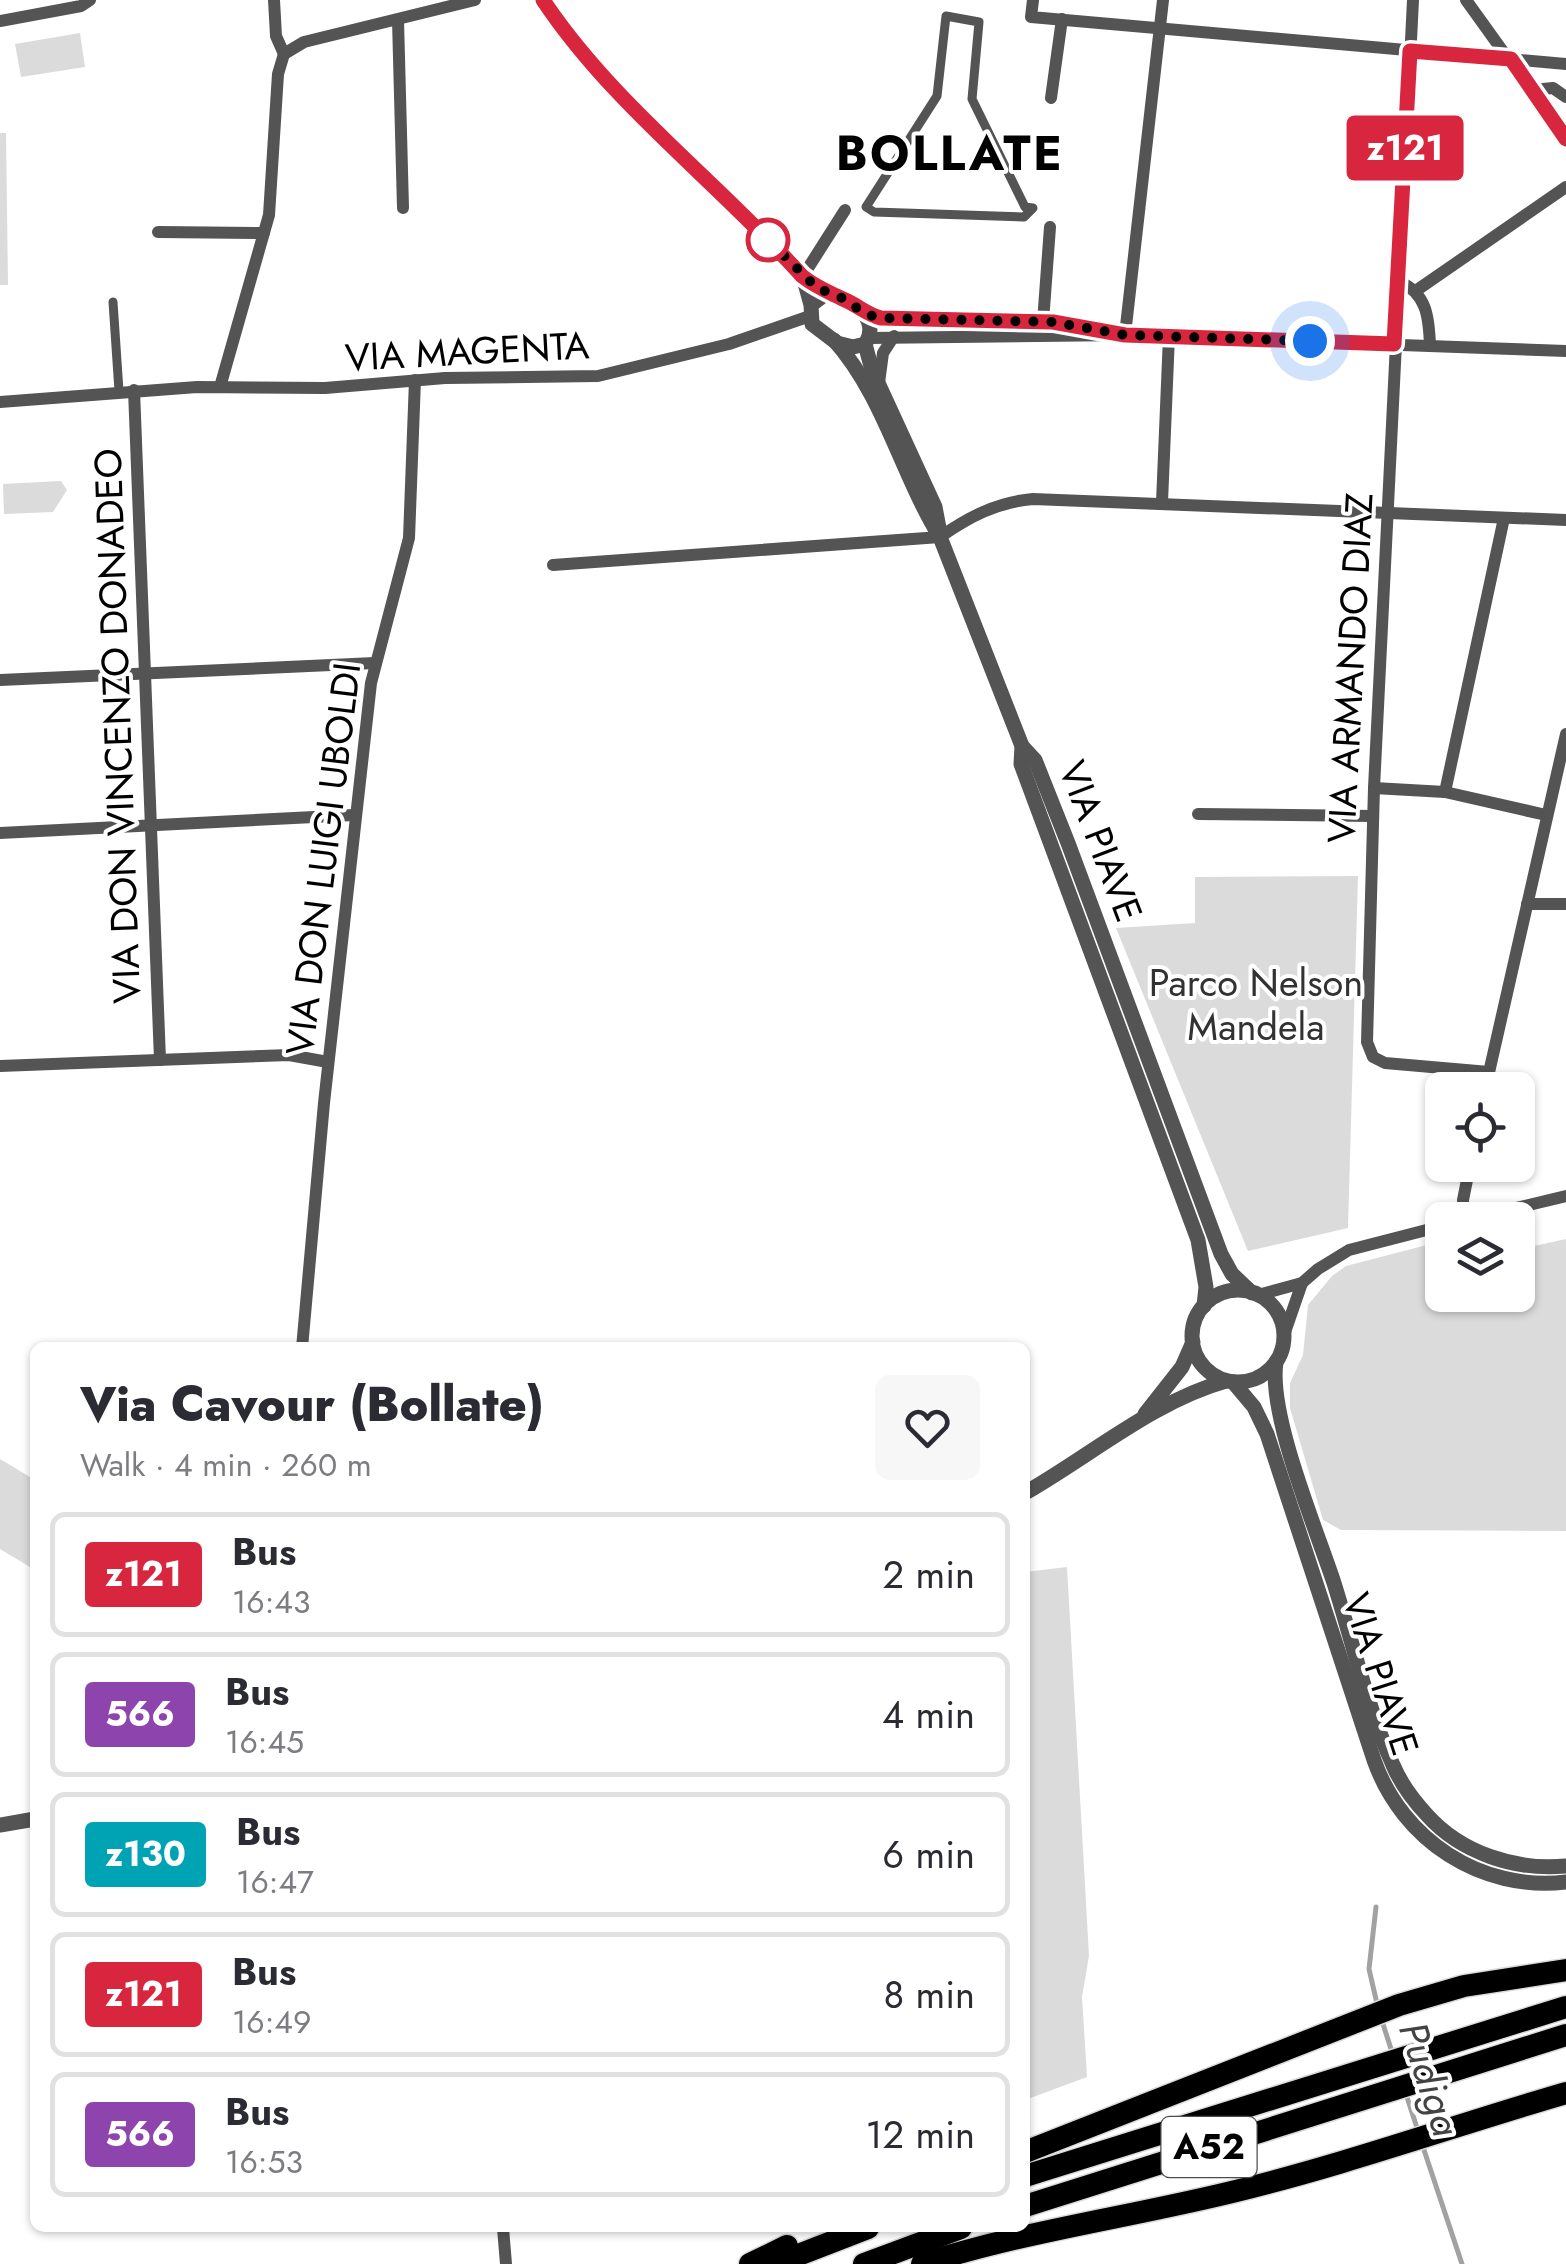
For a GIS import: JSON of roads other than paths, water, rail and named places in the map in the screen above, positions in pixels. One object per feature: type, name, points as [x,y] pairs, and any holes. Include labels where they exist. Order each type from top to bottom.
[{"type":"highway","points":[[1030,2150],[1399,2005],[1464,1986],[1566,1970]]},
{"type":"highway","name":"A52","points":[[1030,2174],[1566,2007]]},
{"type":"highway","name":"A52","points":[[1030,2204],[1566,2036]]},
{"type":"highway","points":[[922,2264],[1020,2236],[1250,2188],[1564,2094]]},
{"type":"highway","points":[[750,2264],[823,2232]]},
{"type":"highway","points":[[775,2264],[858,2232]]},
{"type":"highway","points":[[864,2264],[950,2232]]},
{"type":"street","points":[[0,21],[81,6],[90,0]]},
{"type":"street","points":[[220,386],[264,233],[272,185],[278,74],[284,54],[276,36],[274,0]]},
{"type":"street","points":[[284,54],[304,42],[476,0]]},
{"type":"street","points":[[543,0],[567,34],[646,120],[802,276],[832,296],[847,300],[864,314],[869,323],[868,341]]},
{"type":"street","points":[[1032,0],[1031,16],[1566,64]]},
{"type":"street","points":[[1125,335],[1163,0]]},
{"type":"street","name":"VIA ARMANDO DIAZ","points":[[1413,0],[1374,788],[1367,1042],[1372,1057],[1386,1063],[1489,1072]]},
{"type":"street","points":[[1466,0],[1566,139]]},
{"type":"street","points":[[946,16],[979,22],[972,99],[1025,207],[1034,210],[1024,218],[874,212],[866,207],[937,96],[946,16]]},
{"type":"street","points":[[1051,98],[1062,19]]},
{"type":"street","points":[[398,20],[404,208]]},
{"type":"street","points":[[1535,94],[1554,88],[1566,97]]},
{"type":"street","points":[[1417,290],[1566,187]]},
{"type":"street","points":[[845,210],[802,276],[816,328],[852,347],[894,336],[1125,335],[1566,351]]},
{"type":"street","points":[[1044,322],[1050,227]]},
{"type":"street","points":[[158,232],[264,233]]},
{"type":"street","points":[[1398,281],[1417,290],[1427,313],[1430,346]]},
{"type":"street","points":[[811,310],[816,298],[832,296]]},
{"type":"street","points":[[112,302],[119,392]]},
{"type":"street","name":"VIA MAGENTA","points":[[0,402],[220,386],[325,388],[415,380],[598,376],[729,344],[811,310]]},
{"type":"street","points":[[864,314],[1044,322],[1125,335]]},
{"type":"street","points":[[879,385],[883,353],[894,336]]},
{"type":"street","points":[[1162,502],[1169,336]]},
{"type":"street","name":"VIA PIAVE","points":[[834,340],[860,374],[940,537],[1022,746],[1035,760],[1042,776],[1221,1254],[1232,1274],[1255,1294]]},
{"type":"street","name":"VIA PIAVE","points":[[868,341],[867,358],[935,507],[940,537]]},
{"type":"street","name":"VIA DON LUIGI UBOLDI","points":[[303,1342],[354,815],[375,663],[409,538],[415,380]]},
{"type":"street","name":"VIA DON VINCENZO DONADEO","points":[[134,390],[160,1060]]},
{"type":"street","points":[[553,565],[940,537],[968,517],[1018,500],[1162,502],[1566,520]]},
{"type":"street","points":[[1444,792],[1504,518]]},
{"type":"street","points":[[0,680],[375,663]]},
{"type":"street","points":[[1489,1072],[1566,734]]},
{"type":"street","name":"VIA PIAVE","points":[[1022,746],[1021,764],[1198,1240],[1206,1287],[1204,1306]]},
{"type":"street","points":[[1374,788],[1444,792],[1546,815]]},
{"type":"street","points":[[1198,814],[1373,816]]},
{"type":"street","points":[[0,833],[354,815]]},
{"type":"street","points":[[1526,904],[1566,904]]},
{"type":"street","points":[[0,1066],[288,1055],[328,1062]]},
{"type":"street","points":[[1535,1203],[1566,1196]]},
{"type":"street","points":[[1143,1417],[1182,1367],[1193,1342],[1194,1323],[1204,1306],[1226,1292],[1255,1294],[1302,1283],[1349,1250],[1425,1230]]},
{"type":"street","points":[[1030,1491],[1143,1417],[1206,1386],[1261,1376],[1276,1362],[1302,1283]]},
{"type":"street","points":[[1255,1294],[1279,1314],[1284,1335]]},
{"type":"street","points":[[1193,1342],[1203,1366],[1230,1381]]},
{"type":"street","name":"VIA PIAVE","points":[[1276,1362],[1276,1400],[1292,1455],[1384,1743],[1404,1788],[1436,1825],[1479,1852],[1518,1864],[1566,1866]]},
{"type":"street","name":"VIA PIAVE","points":[[1230,1381],[1254,1408],[1268,1434],[1374,1760],[1394,1803],[1432,1843],[1474,1869],[1518,1882],[1566,1882]]},
{"type":"street","points":[[0,1825],[30,1821]]},
{"type":"street","points":[[503,2232],[506,2264]]},
{"type":"waterway","name":"Pudiga","points":[[1376,1907],[1369,1969],[1378,2008]]},
{"type":"waterway","name":"Pudiga","points":[[1381,2018],[1393,2055]]},
{"type":"waterway","name":"Pudiga","points":[[1406,2094],[1418,2131]]},
{"type":"waterway","name":"Pudiga","points":[[1423,2147],[1462,2264]]},
{"type":"district","name":"BOLLATE","points":[[950,153]]},
{"type":"park label","name":"Parco Nelson Mandela","points":[[1256,1004]]}]
